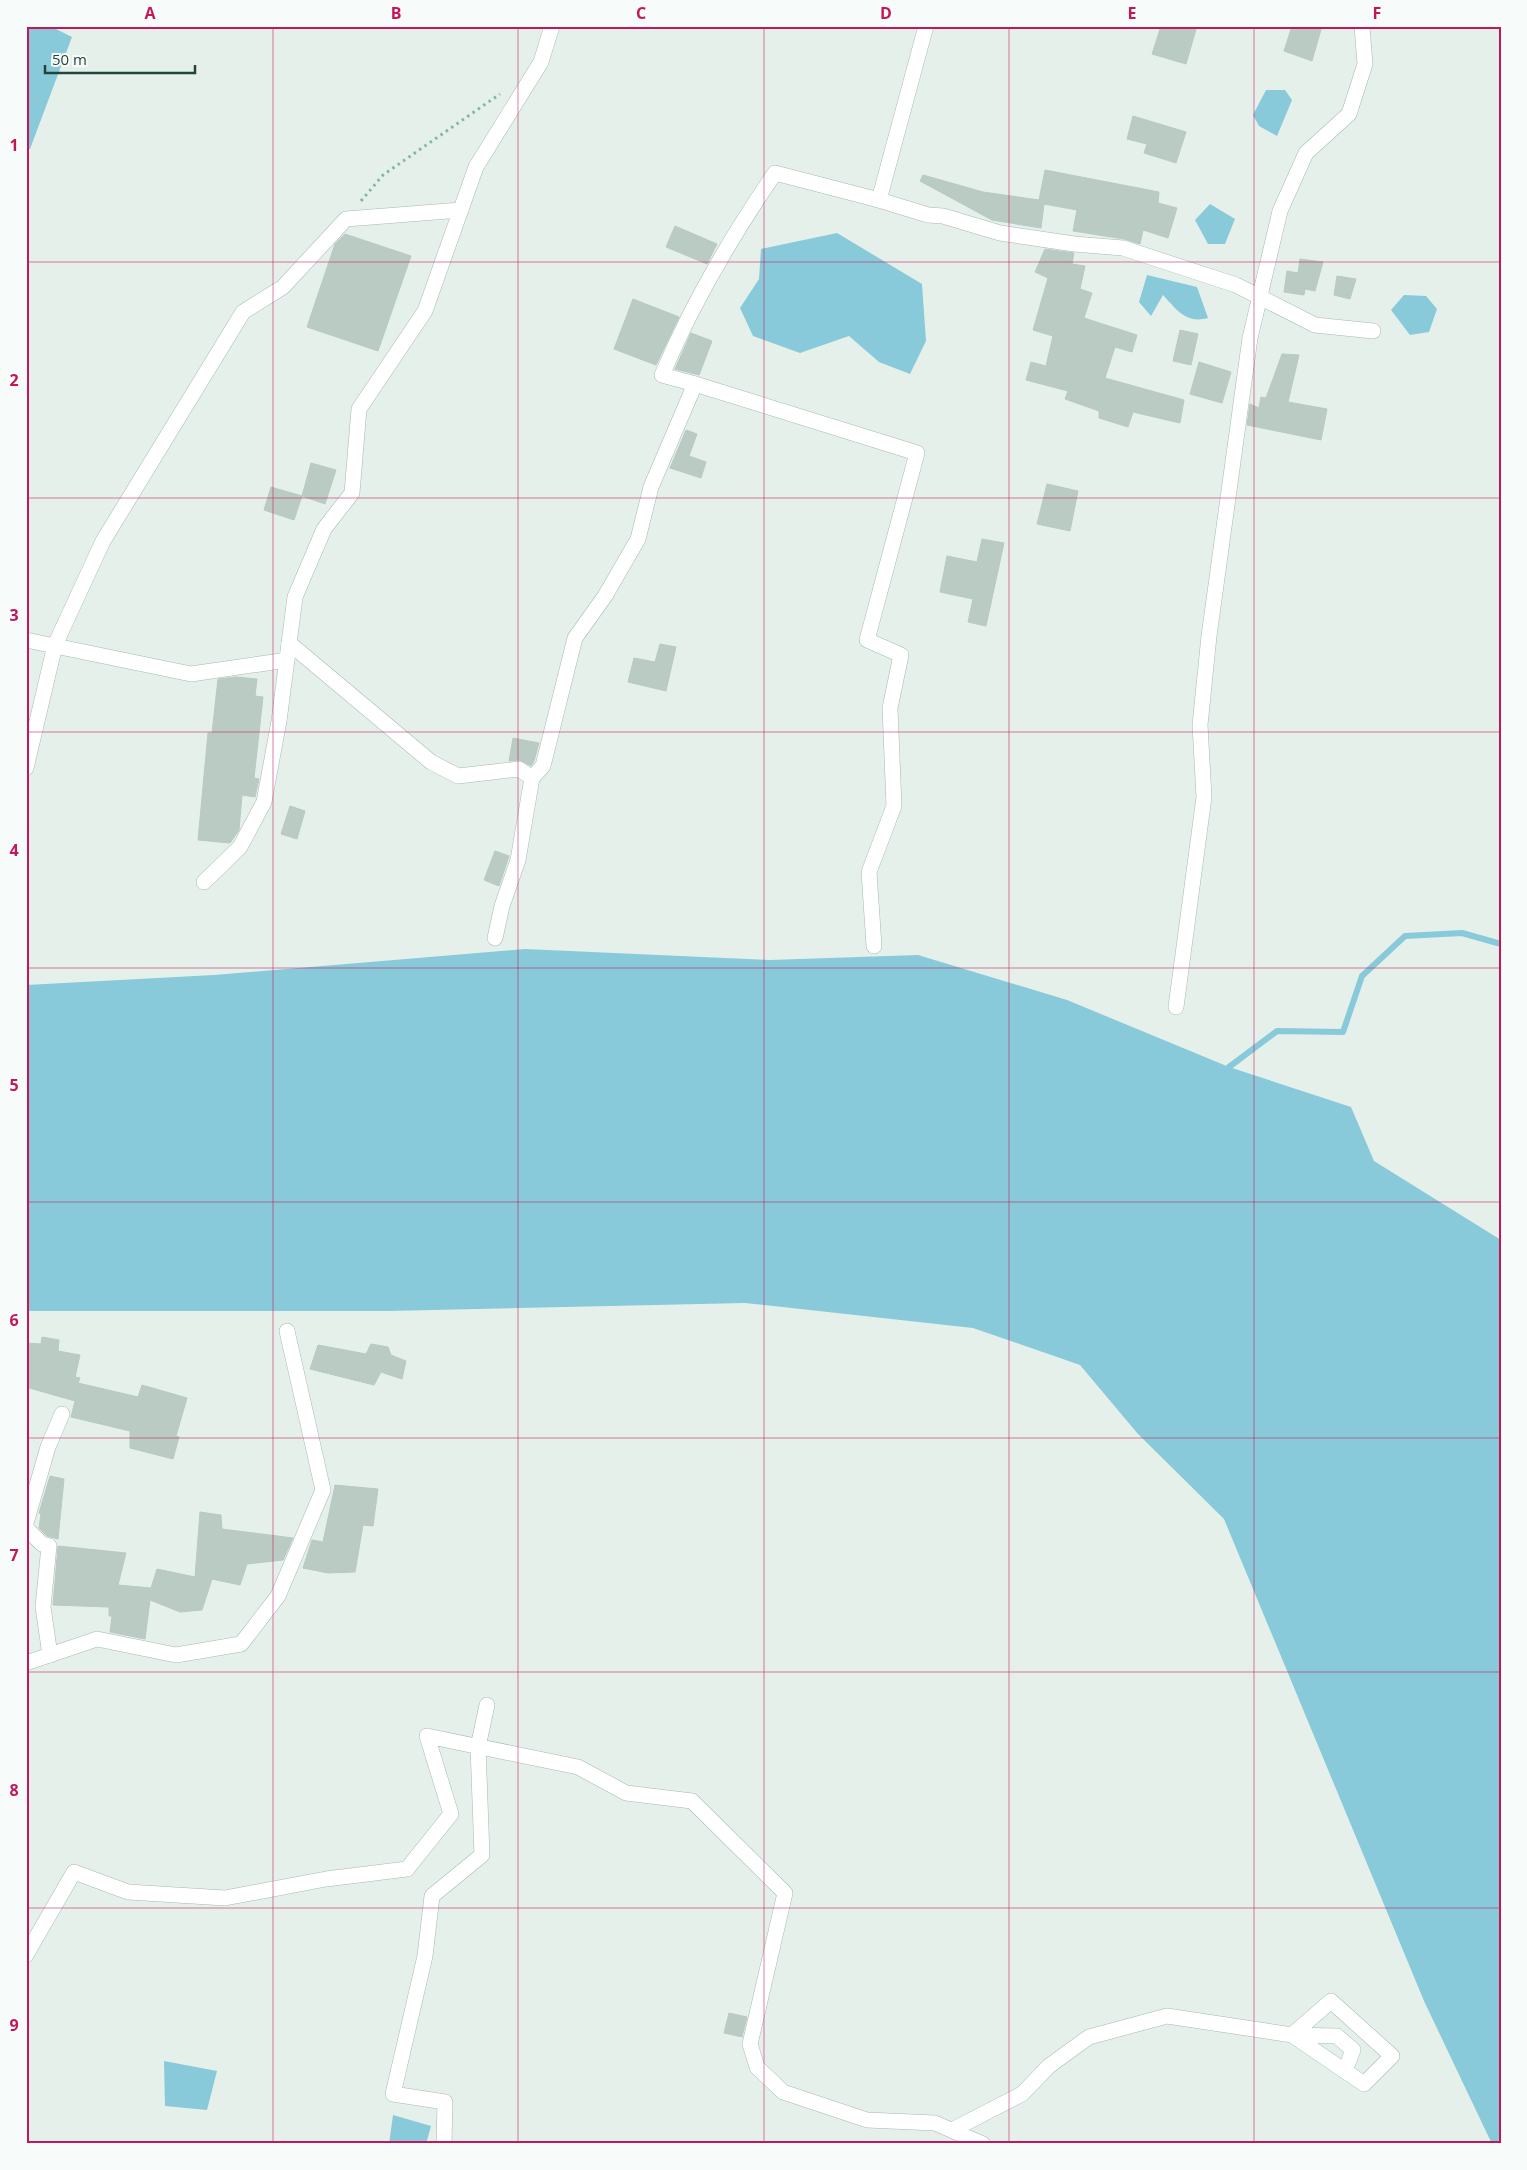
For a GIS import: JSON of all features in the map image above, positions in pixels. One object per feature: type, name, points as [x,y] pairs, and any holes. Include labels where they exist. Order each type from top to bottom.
[{"type":"street","points":[[204,882],[240,847],[264,802],[280,720],[295,597],[324,529],[352,493],[359,409],[425,311],[476,167],[541,62],[552,26]]},
{"type":"street","points":[[880,200],[926,26]]},
{"type":"street","points":[[1176,1007],[1204,798],[1200,725],[1209,636],[1230,471],[1250,338],[1280,211],[1306,154],[1349,114],[1365,64],[1362,26]]},
{"type":"street","points":[[874,946],[869,872],[894,806],[890,708],[901,655],[867,640],[917,453],[662,375],[710,277],[745,217],[776,174],[880,200],[928,215],[943,216],[1000,232],[1074,244],[1123,248],[1236,285],[1315,324],[1373,331]]},
{"type":"street","points":[[26,768],[55,645],[103,541],[243,312],[283,287],[346,219],[461,210]]},
{"type":"street","points":[[495,938],[502,906],[518,860],[532,778],[543,766],[575,638],[605,596],[638,539],[651,487],[695,384]]},
{"type":"street","points":[[26,640],[191,674],[287,660]]},
{"type":"street","points":[[289,643],[431,762],[458,776],[519,769],[532,778]]},
{"type":"street","points":[[26,1664],[97,1639],[176,1655],[241,1644],[278,1596],[322,1490],[287,1330]]},
{"type":"street","points":[[26,1523],[48,1447],[62,1414]]},
{"type":"street","points":[[26,1528],[42,1544],[50,1546],[43,1607],[50,1655]]},
{"type":"street","points":[[444,2144],[445,2102],[392,2094],[425,1956],[432,1896],[482,1854],[478,1747],[487,1705]]},
{"type":"street","points":[[26,1955],[74,1872],[128,1892],[225,1898],[326,1879],[407,1869],[451,1814],[427,1736],[578,1767],[626,1793],[692,1801],[785,1894],[750,2044],[757,2067],[783,2092],[867,2120],[935,2122],[983,2144]]},
{"type":"street","points":[[1330,2001],[1392,2056],[1364,2084],[1292,2034],[1330,2001]]},
{"type":"street","points":[[952,2130],[1022,2094],[1049,2066],[1089,2037],[1167,2016],[1292,2034],[1337,2036],[1353,2050],[1345,2071]]},
{"type":"path","points":[[346,219],[383,176],[506,90]]},
{"type":"water","points":[[26,26],[50,26],[72,37],[30,149],[26,149]]},
{"type":"water","points":[[1266,90],[1285,90],[1292,100],[1277,136],[1259,126],[1253,115]]},
{"type":"water","points":[[1210,204],[1235,219],[1225,244],[1208,244],[1195,220]]},
{"type":"water","points":[[837,233],[922,284],[926,341],[910,374],[879,362],[849,336],[800,353],[753,336],[740,308],[759,279],[761,249]]},
{"type":"water","points":[[1147,275],[1197,287],[1208,318],[1194,319],[1182,314],[1163,295],[1151,316],[1139,302]]},
{"type":"water","points":[[1404,295],[1426,296],[1437,309],[1429,332],[1410,335],[1391,310]]},
{"type":"water","points":[[525,949],[770,960],[918,955],[1067,1000],[1229,1067],[1351,1107],[1374,1161],[1501,1240],[1501,2144],[1492,2144],[1424,2001],[1224,1519],[1138,1434],[1080,1365],[973,1328],[745,1303],[389,1311],[26,1311],[26,985],[214,975]]},
{"type":"water","points":[[164,2061],[217,2071],[207,2110],[165,2106]]},
{"type":"water","points":[[393,2115],[431,2126],[426,2144],[389,2144]]},
{"type":"building","points":[[1161,26],[1197,26],[1186,64],[1152,54]]},
{"type":"building","points":[[1292,26],[1322,26],[1312,61],[1284,51]]},
{"type":"building","points":[[1133,116],[1186,132],[1176,163],[1144,153],[1147,144],[1127,139]]},
{"type":"building","points":[[1045,170],[1159,192],[1158,203],[1177,208],[1168,238],[1143,230],[1140,244],[1124,239],[1073,231],[1077,210],[1044,204],[1041,228],[992,220],[920,181],[923,175],[983,192],[1039,200]]},
{"type":"building","points":[[675,226],[717,244],[707,264],[666,247]]},
{"type":"building","points":[[345,234],[411,256],[378,351],[307,327],[335,244]]},
{"type":"building","points":[[1045,249],[1074,253],[1072,264],[1085,266],[1080,289],[1092,293],[1084,318],[1137,335],[1132,352],[1115,347],[1105,378],[1184,400],[1180,423],[1133,412],[1128,427],[1099,418],[1099,411],[1065,399],[1068,391],[1026,380],[1031,362],[1046,366],[1053,336],[1033,330],[1048,278],[1035,272]]},
{"type":"building","points":[[1300,259],[1323,262],[1315,291],[1305,289],[1304,295],[1284,292],[1287,271],[1298,273]]},
{"type":"building","points":[[1337,276],[1356,279],[1350,299],[1334,295]]},
{"type":"building","points":[[633,299],[679,317],[656,365],[614,349]]},
{"type":"building","points":[[1180,330],[1198,334],[1191,365],[1173,361]]},
{"type":"building","points":[[691,333],[712,341],[699,375],[675,369]]},
{"type":"building","points":[[1282,354],[1299,355],[1288,402],[1327,409],[1321,440],[1247,425],[1250,404],[1259,408],[1261,397],[1266,398]]},
{"type":"building","points":[[1199,362],[1231,372],[1222,403],[1190,394]]},
{"type":"building","points":[[686,430],[697,434],[689,456],[706,462],[701,478],[670,468]]},
{"type":"building","points":[[311,463],[336,470],[325,504],[302,496]]},
{"type":"building","points":[[1047,484],[1078,491],[1070,531],[1037,524]]},
{"type":"building","points":[[271,487],[302,496],[294,520],[264,510]]},
{"type":"building","points":[[982,539],[1004,543],[986,626],[968,622],[973,599],[940,592],[947,556],[977,562]]},
{"type":"building","points":[[660,644],[676,647],[666,691],[628,682],[634,658],[655,662]]},
{"type":"building","points":[[236,677],[257,679],[255,696],[263,697],[254,778],[259,779],[255,797],[242,795],[239,830],[230,843],[198,840],[208,733],[212,733],[218,679]]},
{"type":"building","points":[[513,738],[539,743],[531,766],[519,760],[509,761]]},
{"type":"building","points":[[290,806],[305,811],[297,839],[281,834]]},
{"type":"building","points":[[495,851],[509,856],[499,886],[484,880]]},
{"type":"building","points":[[42,1337],[59,1340],[58,1351],[80,1355],[75,1377],[80,1378],[78,1383],[138,1397],[142,1385],[187,1398],[176,1436],[179,1437],[173,1459],[130,1448],[130,1431],[71,1417],[75,1401],[26,1387],[26,1343],[41,1344]]},
{"type":"building","points":[[371,1344],[388,1347],[391,1355],[406,1361],[402,1379],[381,1372],[374,1385],[310,1369],[318,1345],[366,1354]]},
{"type":"building","points":[[50,1476],[64,1479],[58,1539],[47,1536],[39,1528],[41,1514],[39,1513]]},
{"type":"building","points":[[335,1485],[378,1489],[373,1526],[363,1525],[355,1572],[328,1573],[303,1568],[312,1540],[323,1542]]},
{"type":"building","points":[[200,1512],[221,1515],[222,1529],[293,1538],[283,1560],[247,1564],[240,1585],[212,1579],[202,1610],[180,1612],[150,1600],[145,1639],[110,1632],[112,1616],[109,1616],[109,1607],[53,1605],[58,1546],[126,1553],[118,1585],[151,1588],[157,1569],[195,1577]]},
{"type":"building","points":[[729,2013],[747,2017],[742,2037],[724,2033]]},
{"type":"waterway","points":[[1229,1074],[1229,1067],[1277,1031],[1343,1032],[1362,976],[1405,936],[1462,933],[1501,944]]}]
